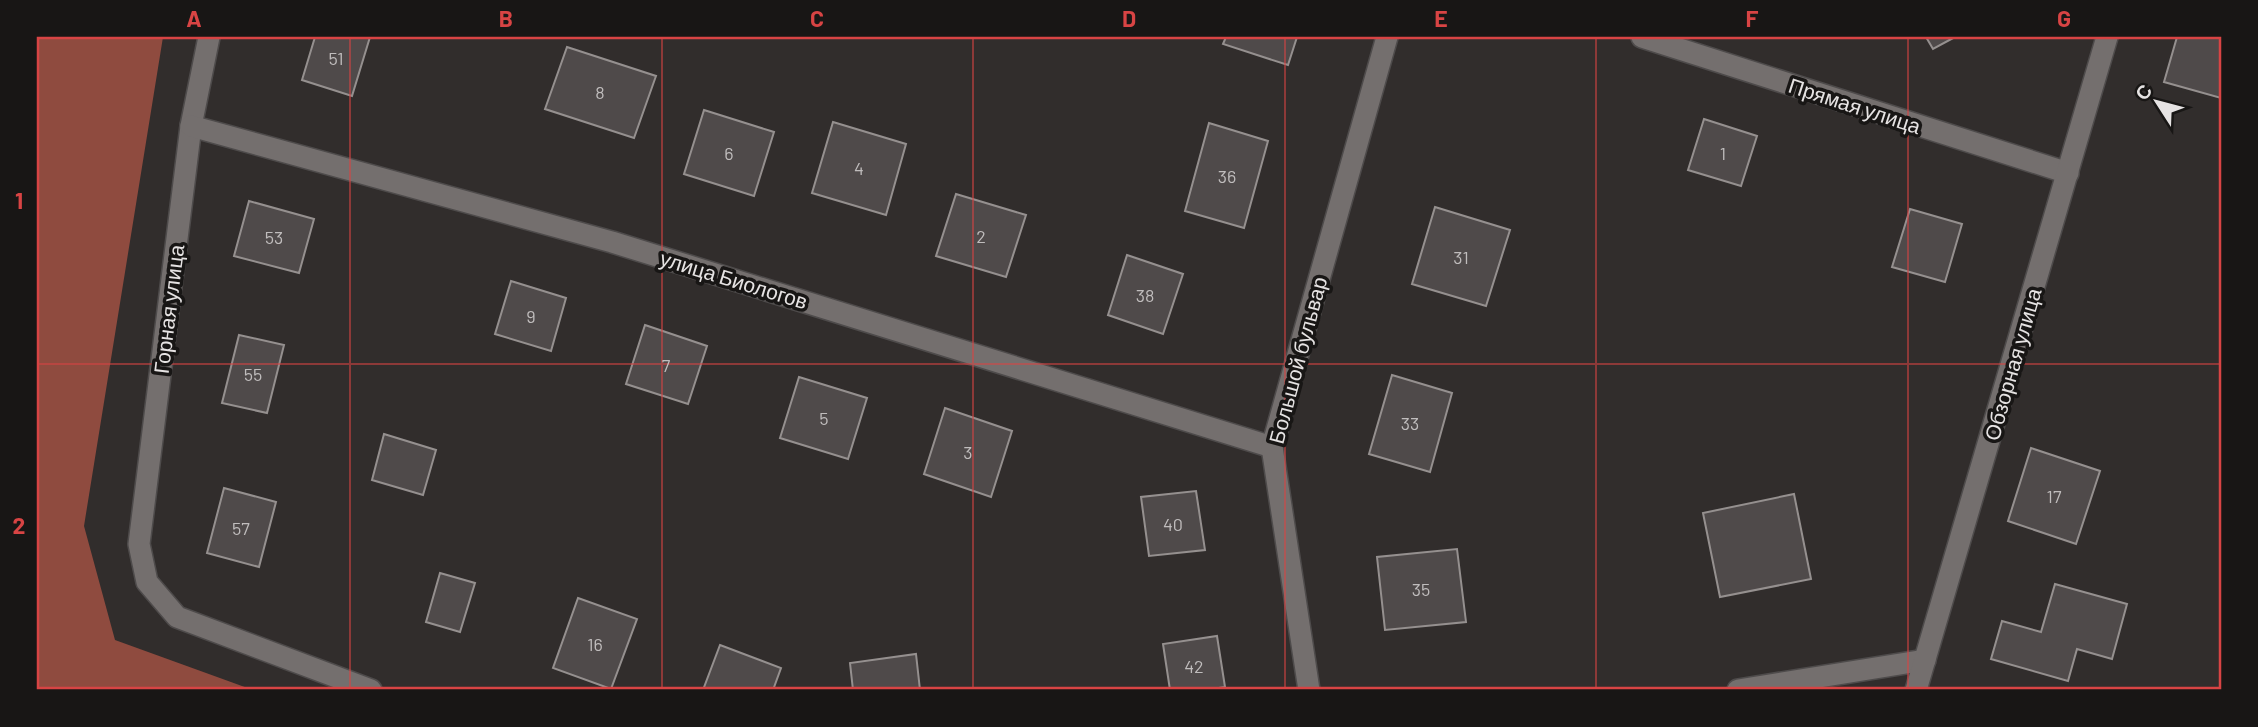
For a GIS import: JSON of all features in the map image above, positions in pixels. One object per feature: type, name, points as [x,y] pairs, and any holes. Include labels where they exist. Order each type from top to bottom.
[{"type":"street","name":"Горная улица","points":[[209,37],[191,127],[139,544],[147,582],[177,617],[371,690]]},
{"type":"street","name":"Большой бульвар","points":[[1309,690],[1272,447],[1387,37]]},
{"type":"street","name":"Прямая улица","points":[[1642,37],[2068,173]]},
{"type":"street","name":"Обзорная улица","points":[[1916,690],[2107,37]]},
{"type":"street","name":"улица Биологов","points":[[191,127],[612,242],[1272,447]]},
{"type":"street","points":[[1738,690],[1925,660]]},
{"type":"shaded area","points":[[37,37],[163,37],[84,526],[115,640],[253,690],[37,690]]},
{"type":"building","points":[[315,37],[370,37],[352,96],[302,80]]},
{"type":"building","points":[[1226,37],[1297,37],[1288,65],[1223,44]]},
{"type":"building","points":[[1926,37],[1955,37],[1933,49]]},
{"type":"building","points":[[2177,37],[2221,37],[2221,98],[2164,82]]},
{"type":"building","points":[[567,47],[656,76],[634,138],[545,109]]},
{"type":"building","points":[[704,110],[774,132],[754,196],[684,174]]},
{"type":"building","points":[[1704,119],[1757,136],[1741,186],[1688,170]]},
{"type":"building","points":[[833,122],[906,144],[886,215],[812,193]]},
{"type":"building","points":[[1209,123],[1268,141],[1244,228],[1185,211]]},
{"type":"building","points":[[956,194],[1026,215],[1006,277],[936,256]]},
{"type":"building","points":[[249,201],[314,219],[299,273],[234,256]]},
{"type":"building","points":[[1435,207],[1510,230],[1486,306],[1412,284]]},
{"type":"building","points":[[1910,209],[1962,224],[1945,282],[1892,267]]},
{"type":"building","points":[[1127,255],[1183,274],[1163,334],[1108,315]]},
{"type":"building","points":[[511,281],[566,298],[551,351],[495,334]]},
{"type":"building","points":[[645,325],[707,346],[688,404],[626,384]]},
{"type":"building","points":[[239,335],[284,345],[267,413],[222,403]]},
{"type":"building","points":[[1392,375],[1452,393],[1430,472],[1369,454]]},
{"type":"building","points":[[799,377],[867,398],[848,459],[780,438]]},
{"type":"building","points":[[945,408],[1012,431],[991,497],[924,474]]},
{"type":"building","points":[[384,434],[436,450],[423,495],[372,480]]},
{"type":"building","points":[[2031,448],[2100,471],[2076,544],[2008,521]]},
{"type":"building","points":[[224,488],[276,502],[259,567],[207,553]]},
{"type":"building","points":[[1196,491],[1205,550],[1149,556],[1141,497]]},
{"type":"building","points":[[1794,494],[1811,579],[1720,597],[1703,513]]},
{"type":"building","points":[[1457,549],[1466,622],[1385,630],[1377,557]]},
{"type":"building","points":[[440,573],[475,583],[460,632],[426,622]]},
{"type":"building","points":[[2055,584],[2127,604],[2112,659],[2077,649],[2068,681],[1991,659],[2002,621],[2041,632]]},
{"type":"building","points":[[578,598],[637,619],[611,689],[553,668]]},
{"type":"building","points":[[1217,636],[1225,687],[1170,690],[1163,644]]},
{"type":"building","points":[[720,645],[781,668],[773,690],[703,690]]},
{"type":"building","points":[[916,654],[920,690],[853,690],[850,663]]}]
